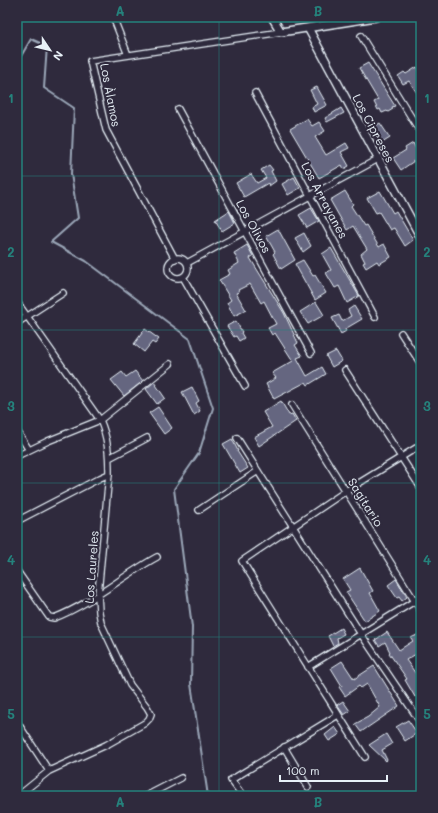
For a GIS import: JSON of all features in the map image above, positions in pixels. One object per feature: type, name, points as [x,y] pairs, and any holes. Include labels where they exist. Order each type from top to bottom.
[{"type":"street","points":[[113,17],[128,55]]},
{"type":"street","points":[[272,17],[281,32],[376,17]]},
{"type":"street","name":"Los Cipreses","points":[[308,28],[421,238]]},
{"type":"street","name":"Los Àlamos","points":[[175,259],[104,126],[90,61],[281,32]]},
{"type":"street","points":[[361,36],[421,133]]},
{"type":"street","name":"Los Arrayanes","points":[[255,94],[375,317]]},
{"type":"street","name":"Los Olivos","points":[[178,110],[311,353]]},
{"type":"street","points":[[187,263],[378,159]]},
{"type":"street","points":[[175,259],[181,259],[187,263],[188,272],[183,277],[174,277],[169,272],[170,263],[175,259]]},
{"type":"street","points":[[183,277],[245,386]]},
{"type":"street","points":[[17,323],[63,293]]},
{"type":"street","name":"Los Laureles","points":[[17,302],[100,420],[105,432],[109,458],[109,474],[98,594],[99,612],[101,623],[130,685],[150,711],[149,719],[145,723],[106,745],[49,771],[19,796]]},
{"type":"street","points":[[401,333],[421,364]]},
{"type":"street","points":[[17,456],[48,441],[100,420],[170,364]]},
{"type":"street","points":[[345,370],[421,488]]},
{"type":"street","name":"Sagitario","points":[[292,405],[421,611]]},
{"type":"street","points":[[17,431],[29,450]]},
{"type":"street","points":[[109,458],[147,438]]},
{"type":"street","points":[[237,438],[361,634],[421,723]]},
{"type":"street","points":[[365,757],[242,561],[346,491],[421,445]]},
{"type":"street","points":[[199,510],[258,472]]},
{"type":"street","points":[[17,521],[109,474]]},
{"type":"street","points":[[17,571],[49,617],[55,618],[81,605],[134,570],[157,557]]},
{"type":"street","points":[[308,667],[421,597]]},
{"type":"street","points":[[243,796],[231,780],[338,715]]},
{"type":"street","points":[[17,722],[49,771]]},
{"type":"street","points":[[284,747],[308,787]]},
{"type":"street","points":[[146,796],[181,778]]},
{"type":"building","points":[[368,63],[395,106],[388,112],[382,113],[380,109],[378,110],[374,102],[378,100],[359,68]]},
{"type":"building","points":[[417,67],[421,74],[421,99],[409,81],[403,84],[398,76],[404,72],[406,74]]},
{"type":"building","points":[[317,87],[327,105],[314,112],[312,107],[317,104],[310,90]]},
{"type":"building","points":[[341,108],[344,113],[327,122],[325,118]]},
{"type":"building","points":[[307,119],[312,126],[319,122],[325,131],[315,137],[326,155],[346,143],[349,148],[341,152],[349,166],[344,169],[342,165],[319,178],[290,129]]},
{"type":"building","points":[[380,123],[390,138],[382,143],[372,128]]},
{"type":"building","points":[[413,143],[416,149],[421,146],[421,172],[414,161],[401,170],[393,158],[406,150],[405,148]]},
{"type":"building","points":[[269,165],[273,170],[271,171],[276,181],[269,186],[268,183],[244,197],[236,183],[251,174],[257,183],[266,178],[261,170]]},
{"type":"building","points":[[294,177],[300,188],[288,195],[282,184]]},
{"type":"building","points":[[345,191],[353,204],[351,206],[364,226],[366,225],[379,247],[384,244],[391,257],[379,264],[377,261],[366,268],[361,254],[367,249],[353,226],[347,230],[330,200]]},
{"type":"building","points":[[380,191],[393,213],[396,211],[413,240],[405,246],[394,228],[390,230],[379,212],[376,213],[367,198]]},
{"type":"building","points":[[311,208],[319,221],[307,228],[299,215]]},
{"type":"building","points":[[229,211],[235,223],[222,231],[215,220]]},
{"type":"building","points":[[278,229],[295,260],[281,269],[273,254],[275,252],[266,236]]},
{"type":"building","points":[[304,233],[311,246],[303,252],[295,238]]},
{"type":"building","points":[[247,245],[253,256],[250,258],[284,313],[298,343],[295,345],[302,356],[297,358],[307,376],[322,367],[326,374],[308,385],[306,382],[274,399],[266,384],[276,378],[272,373],[293,361],[275,333],[272,335],[268,328],[276,324],[264,301],[261,303],[250,284],[238,290],[239,292],[236,293],[246,310],[234,316],[227,303],[231,300],[219,280],[230,274],[228,270],[239,263],[234,253]]},
{"type":"building","points":[[331,248],[359,296],[347,303],[339,286],[335,288],[326,273],[331,270],[322,254]]},
{"type":"building","points":[[303,260],[313,276],[315,275],[326,293],[315,300],[295,264]]},
{"type":"building","points":[[316,302],[324,315],[308,324],[300,312]]},
{"type":"building","points":[[354,306],[362,319],[345,329],[346,331],[341,334],[332,318],[339,315],[342,321],[351,316],[348,310]]},
{"type":"building","points":[[236,321],[244,338],[239,341],[236,336],[234,337],[227,326]]},
{"type":"building","points":[[145,329],[159,339],[155,344],[152,342],[144,352],[134,344]]},
{"type":"building","points":[[336,351],[342,361],[332,367],[326,356]]},
{"type":"building","points":[[135,371],[143,381],[124,396],[111,380],[122,372],[126,377]]},
{"type":"building","points":[[154,382],[165,398],[157,404],[146,389]]},
{"type":"building","points":[[192,387],[199,401],[196,403],[200,411],[194,415],[182,392]]},
{"type":"building","points":[[281,401],[289,415],[292,414],[296,421],[259,446],[254,437],[272,427],[263,412]]},
{"type":"building","points":[[158,407],[172,428],[164,434],[149,413]]},
{"type":"building","points":[[232,439],[237,451],[248,468],[240,473],[223,444]]},
{"type":"building","points":[[360,568],[373,591],[370,593],[380,611],[365,621],[346,592],[350,590],[343,579]]},
{"type":"building","points":[[396,579],[407,597],[402,601],[399,597],[397,598],[388,585]]},
{"type":"building","points":[[341,628],[344,634],[337,638],[338,643],[333,646],[328,636]]},
{"type":"building","points":[[387,632],[399,650],[413,641],[411,638],[421,633],[421,651],[406,660],[416,674],[419,672],[421,676],[421,693],[415,697],[405,680],[407,679],[389,653],[390,652],[385,642],[379,646],[375,640]]},
{"type":"building","points":[[342,661],[354,679],[374,666],[399,706],[361,732],[355,724],[368,717],[380,707],[367,684],[361,688],[359,686],[345,696],[339,687],[342,686],[331,668]]},
{"type":"building","points":[[343,701],[350,711],[344,715],[337,705]]},
{"type":"building","points":[[408,720],[417,733],[405,741],[396,727]]},
{"type":"building","points":[[335,727],[340,734],[329,741],[325,735]]},
{"type":"building","points":[[386,734],[392,744],[382,750],[387,760],[386,761],[369,745]]},
{"type":"waterway","points":[[17,63],[31,39],[47,46],[44,88],[74,108],[71,174],[78,218],[51,242],[86,261],[190,339],[213,408],[199,453],[174,489],[192,627],[191,684],[208,796]]}]
